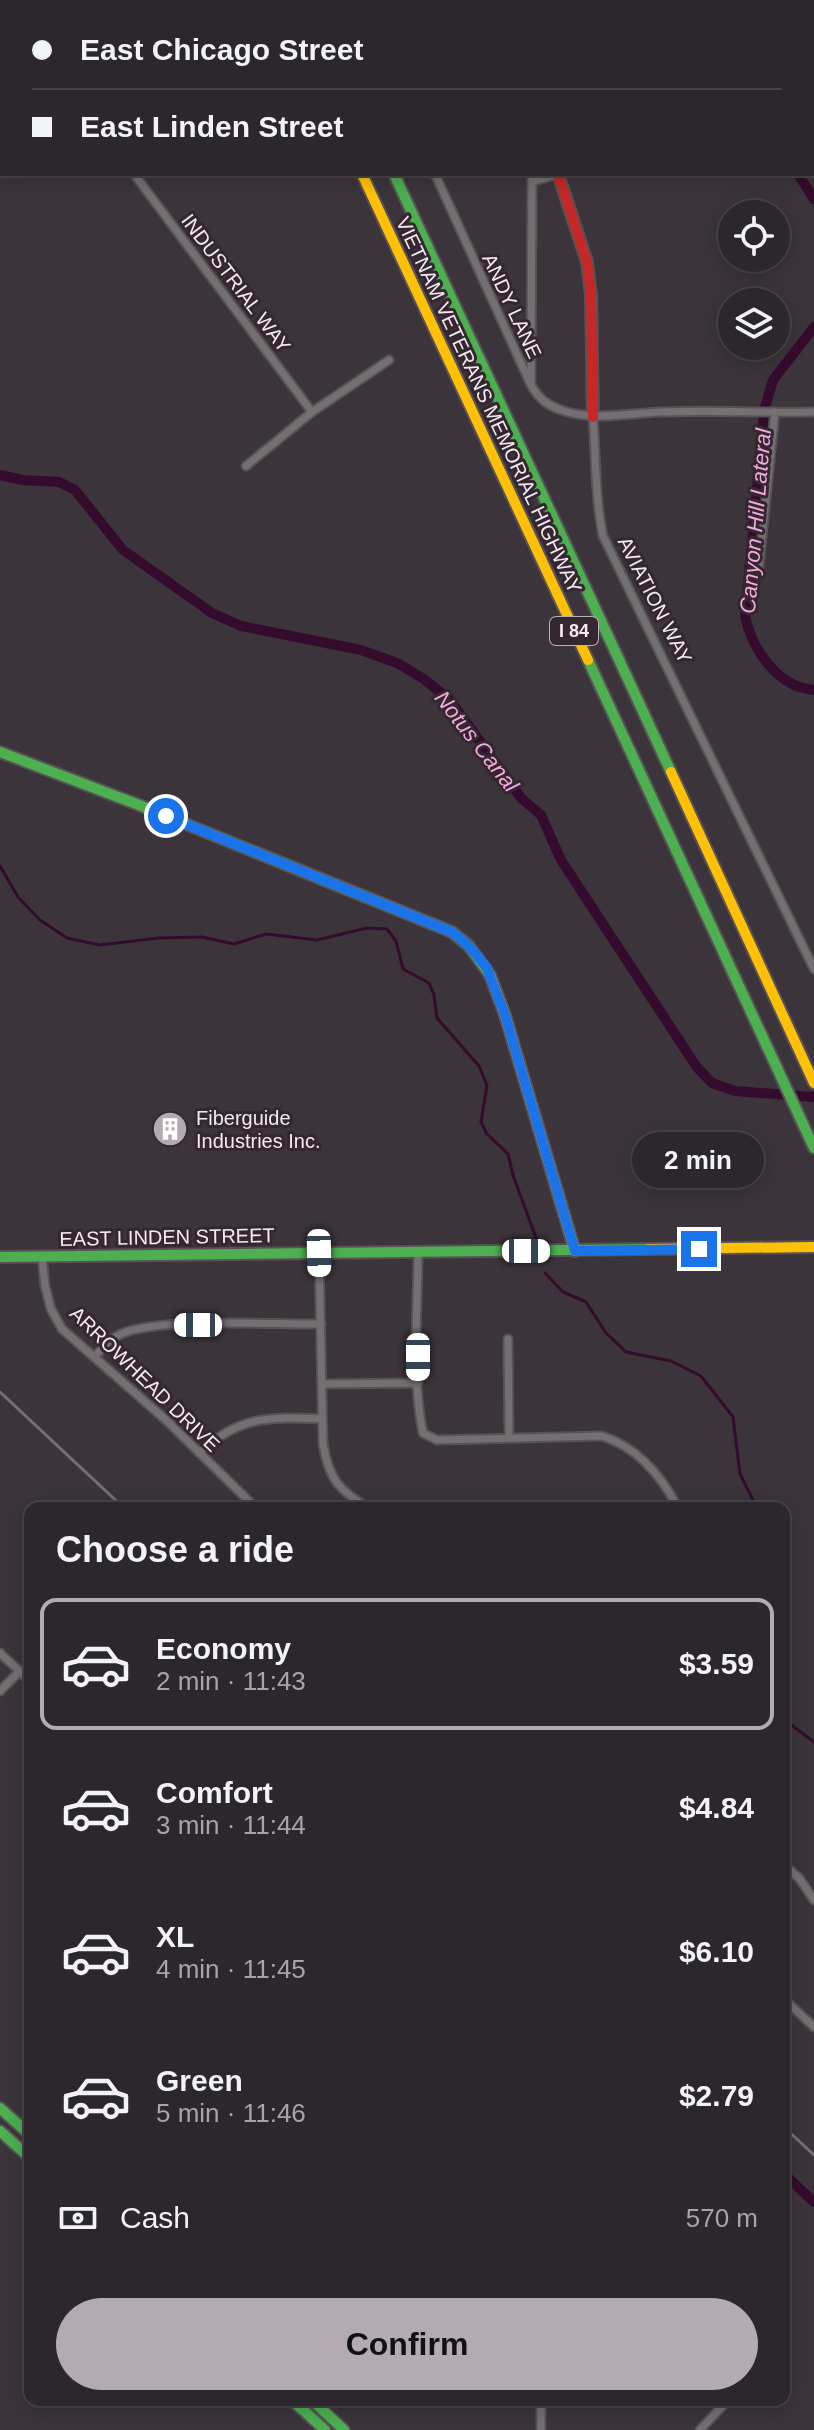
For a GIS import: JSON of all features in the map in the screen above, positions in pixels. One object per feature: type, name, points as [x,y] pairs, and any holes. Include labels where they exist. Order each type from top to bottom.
[{"type":"main road","name":"VIETNAM VETERANS MEMORIAL HIGHWAY","points":[[363,176],[814,1148]]},
{"type":"main road","name":"VIETNAM VETERANS MEMORIAL HIGHWAY","points":[[395,176],[814,1083]]},
{"type":"main road","name":"AVIATION WAY","points":[[559,176],[587,262],[591,295],[593,417]]},
{"type":"main road","points":[[0,752],[452,932],[469,946],[487,968],[505,1015],[575,1251]]},
{"type":"main road","name":"EAST LINDEN STREET","points":[[0,1257],[814,1247]]},
{"type":"main road","points":[[2,2115],[24,2131]]},
{"type":"main road","points":[[0,2131],[24,2153]]},
{"type":"main road","points":[[299,2406],[325,2430]]},
{"type":"main road","points":[[318,2406],[344,2430]]},
{"type":"street","name":"INDUSTRIAL WAY","points":[[135,176],[312,412]]},
{"type":"street","name":"ANDY LANE","points":[[436,176],[531,385],[547,404],[562,411],[593,417],[660,412],[814,412]]},
{"type":"street","points":[[531,385],[532,178]]},
{"type":"street","points":[[246,466],[312,412],[389,360]]},
{"type":"street","points":[[759,566],[775,412]]},
{"type":"street","name":"AVIATION WAY","points":[[593,417],[597,504],[603,536],[814,969]]},
{"type":"street","points":[[418,1252],[418,1383],[423,1433],[437,1440],[602,1436],[623,1443],[649,1465],[668,1487],[675,1502]]},
{"type":"street","points":[[319,1253],[324,1454],[333,1480],[346,1495],[358,1502]]},
{"type":"street","name":"ARROWHEAD DRIVE","points":[[42,1256],[51,1309],[62,1329],[250,1502]]},
{"type":"street","points":[[94,1357],[115,1337],[138,1328],[321,1324]]},
{"type":"street","points":[[508,1339],[509,1438]]},
{"type":"street","points":[[322,1384],[418,1383]]},
{"type":"street","points":[[199,1453],[220,1433],[243,1423],[273,1418],[322,1419]]},
{"type":"street","points":[[0,1653],[24,1675]]},
{"type":"street","points":[[0,1691],[20,1671]]},
{"type":"street","points":[[790,1870],[814,1900]]},
{"type":"street","points":[[790,2005],[814,2027]]},
{"type":"street","points":[[541,2406],[541,2430]]},
{"type":"street","points":[[700,2430],[722,2406]]},
{"type":"waterway","name":"Canyon Hill Lateral","points":[[799,176],[814,199]]},
{"type":"waterway","name":"Canyon Hill Lateral","points":[[765,407],[773,380],[814,327]]},
{"type":"waterway","name":"Canyon Hill Lateral","points":[[764,414],[745,616],[748,629],[768,664],[789,682],[814,690]]},
{"type":"waterway","name":"Notus Canal","points":[[0,475],[59,482],[75,490],[123,550],[212,613],[241,626],[361,650],[397,663],[424,679],[450,700],[521,798],[541,815],[561,860],[696,1066],[712,1083],[735,1091],[814,1097]]},
{"type":"waterway","points":[[0,866],[18,897],[40,920],[67,938],[100,945],[202,937],[234,944],[266,934],[317,940],[367,928],[387,929],[396,941],[403,969],[429,983],[437,1018],[479,1066],[487,1085],[481,1122],[487,1134],[508,1154],[536,1238]]},
{"type":"waterway","points":[[545,1273],[563,1292],[586,1302],[606,1333],[626,1352],[671,1361],[701,1376],[733,1417],[740,1474],[754,1502]]},
{"type":"waterway","points":[[790,1724],[814,1742]]},
{"type":"waterway","points":[[790,2180],[814,2202]]},
{"type":"railway","points":[[0,1392],[118,1502]]},
{"type":"railway","points":[[790,2133],[814,2155]]},
{"type":"traffic: fast","points":[[395,176],[671,772]]},
{"type":"traffic: fast","points":[[588,660],[814,1148]]},
{"type":"traffic: fast","points":[[0,752],[452,932],[469,946],[490,975]]},
{"type":"traffic: fast","points":[[0,1257],[648,1249]]},
{"type":"traffic: fast","points":[[0,2108],[24,2130]]},
{"type":"traffic: fast","points":[[0,2131],[24,2153]]},
{"type":"traffic: fast","points":[[299,2406],[325,2430]]},
{"type":"traffic: fast","points":[[318,2406],[344,2430]]},
{"type":"traffic: slow","points":[[363,176],[588,660]]},
{"type":"traffic: slow","points":[[671,772],[814,1083]]},
{"type":"traffic: slow","points":[[490,975],[505,1015],[575,1251]]},
{"type":"traffic: slow","points":[[648,1249],[814,1247]]},
{"type":"traffic: jam","points":[[559,176],[587,262],[591,295],[593,417]]},
{"type":"place","name":"Fiberguide Industries Inc.","points":[[170,1129]]},
{"type":"route","points":[[166,816],[452,932],[469,946],[487,968],[505,1015],[575,1251],[699,1249]]}]
